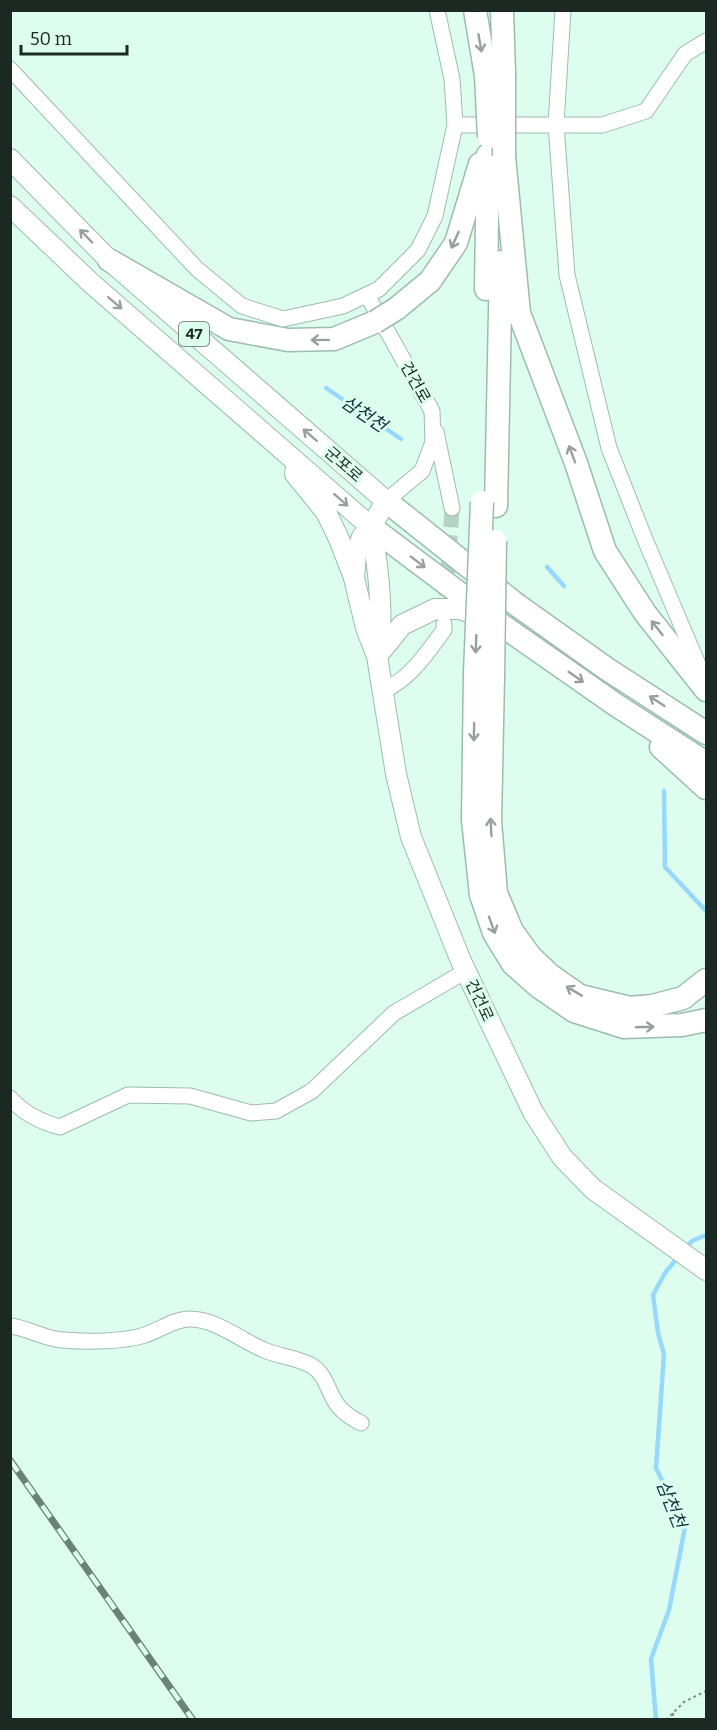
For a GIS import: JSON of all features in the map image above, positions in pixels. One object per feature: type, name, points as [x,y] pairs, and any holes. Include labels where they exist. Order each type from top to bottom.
[{"type":"highway","points":[[475,10],[495,74],[496,156],[484,676],[473,820],[482,895],[494,933],[513,964],[539,987],[574,1011],[624,1027],[682,1025],[706,1020]]},
{"type":"highway","points":[[109,260],[229,329],[288,340],[334,339],[375,322],[396,309],[430,281],[456,243],[490,128],[502,10]]},
{"type":"highway","points":[[490,128],[519,314],[576,463],[605,551],[645,613],[706,690]]},
{"type":"highway","name":"군포로","points":[[386,501],[517,605],[608,669],[706,733]]},
{"type":"highway","name":"군포로","points":[[371,527],[503,626],[616,705],[706,763]]},
{"type":"highway","points":[[484,676],[490,821],[496,893],[512,931],[530,956],[550,975],[580,996],[630,1008],[684,998],[706,980]]},
{"type":"highway","points":[[616,705],[706,788]]},
{"type":"main road","name":"군포로","points":[[10,159],[109,260],[386,501]]},
{"type":"main road","name":"군포로","points":[[10,206],[92,283],[371,527]]},
{"type":"main road","points":[[297,463],[295,474],[326,512],[339,538],[354,578]]},
{"type":"main road","name":"건건로","points":[[386,501],[371,527],[362,537],[356,554],[354,578],[357,598],[377,656],[396,774],[411,837],[465,970],[533,1112],[562,1157],[593,1189],[706,1270]]},
{"type":"main road","name":"건건로","points":[[371,527],[376,554],[380,634],[377,656]]},
{"type":"main road","points":[[377,656],[402,625],[435,609],[460,609],[503,626]]},
{"type":"street","points":[[10,69],[197,269],[242,306],[283,320],[343,306],[380,289],[418,250],[435,216],[455,125],[452,79],[436,10]]},
{"type":"street","points":[[563,10],[556,124],[567,275],[609,448],[706,685]]},
{"type":"street","points":[[455,125],[602,126],[646,111],[685,54],[706,41]]},
{"type":"street","name":"건건로","points":[[368,295],[432,411],[434,442],[422,471],[386,501]]},
{"type":"street","points":[[432,411],[452,508]]},
{"type":"street","points":[[383,691],[395,685],[415,669],[444,630],[444,624]]},
{"type":"street","points":[[10,1098],[16,1105],[42,1123],[60,1127],[128,1095],[190,1096],[251,1113],[276,1111],[312,1090],[394,1013],[465,970]]},
{"type":"street","points":[[10,1326],[63,1341],[131,1338],[147,1334],[167,1324],[188,1319],[206,1322],[264,1350],[302,1360],[314,1367],[324,1377],[338,1406],[361,1424]]},
{"type":"path","points":[[666,1719],[684,1702],[706,1691]]},
{"type":"path","points":[[673,1713],[673,1719]]},
{"type":"waterway","name":"삼천천","points":[[326,388],[401,439]]},
{"type":"waterway","name":"삼천천","points":[[547,567],[564,586]]},
{"type":"waterway","name":"삼천천","points":[[664,791],[665,867],[706,911]]},
{"type":"waterway","name":"삼천천","points":[[684,1250],[692,1241],[706,1235]]},
{"type":"waterway","name":"삼천천","points":[[656,1720],[651,1659],[669,1610],[685,1527],[656,1468],[664,1354],[658,1333],[653,1295],[665,1273],[679,1256]]},
{"type":"tunnel","points":[[445,619],[452,508]]},
{"type":"railway","points":[[10,1460],[193,1720]]}]
